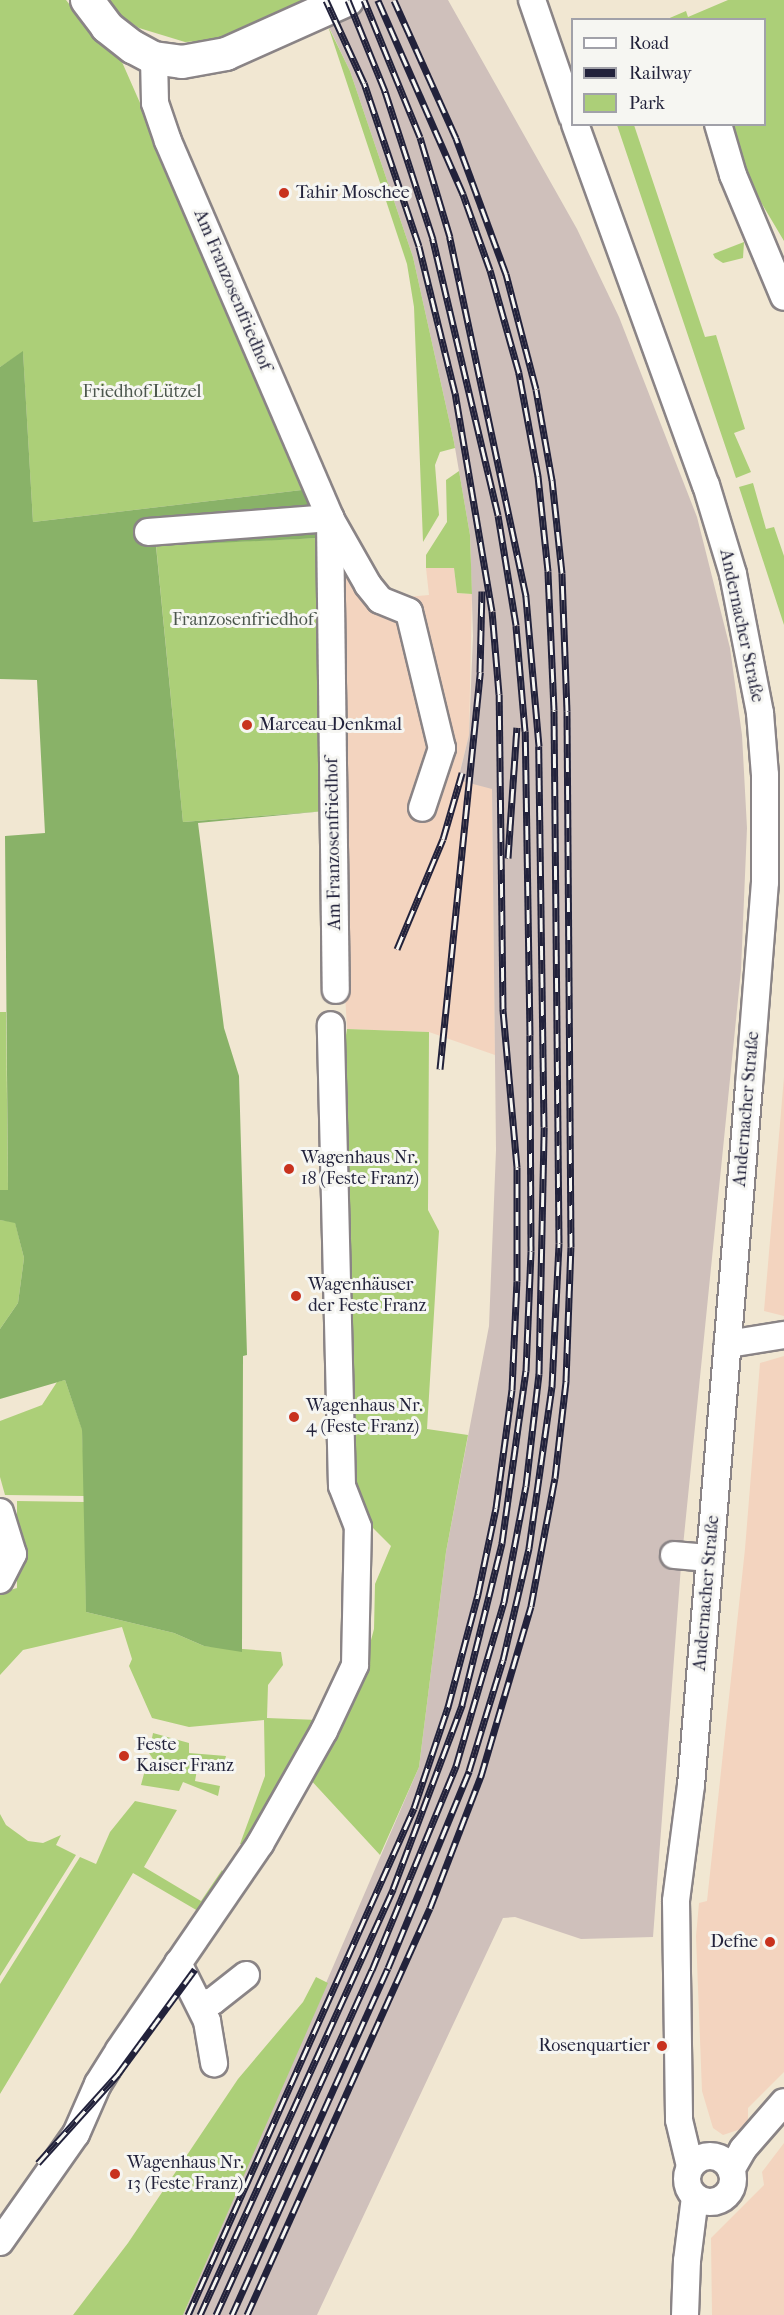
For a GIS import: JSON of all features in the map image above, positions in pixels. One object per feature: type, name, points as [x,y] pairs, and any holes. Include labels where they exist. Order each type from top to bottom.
[{"type":"main road","points":[[87,0],[121,39],[154,58],[182,62],[226,54],[347,0]]},
{"type":"street","points":[[531,0],[571,110]]},
{"type":"street","name":"Am Franzosenfriedhof","points":[[154,58],[155,103],[168,141],[330,518],[380,600],[409,612],[442,748],[422,808]]},
{"type":"street","name":"Andernacher Straße","points":[[576,126],[706,485],[733,574],[760,713],[775,815],[691,1785],[676,1901],[679,2120],[718,2160]]},
{"type":"street","points":[[719,126],[733,175],[779,264],[784,297]]},
{"type":"street","name":"Am Franzosenfriedhof","points":[[330,518],[336,990]]},
{"type":"street","points":[[148,532],[330,518]]},
{"type":"street","points":[[0,2242],[76,2134],[98,2085],[178,1963],[235,1884],[282,1807],[346,1689],[356,1659],[358,1527],[342,1486],[331,1025]]},
{"type":"street","points":[[728,1344],[784,1335]]},
{"type":"street","points":[[0,1513],[13,1554],[0,1580]]},
{"type":"street","points":[[674,1555],[710,1558]]},
{"type":"street","points":[[178,1963],[200,2004],[212,2042],[214,2063]]},
{"type":"street","points":[[200,2004],[213,2001],[246,1975]]},
{"type":"street","points":[[685,2315],[687,2261],[698,2207],[687,2185],[784,2102]]},
{"type":"street","points":[[698,2207],[717,2201],[728,2194],[733,2180],[718,2160]]},
{"type":"shaded area","points":[[316,0],[448,0],[577,229],[619,317],[697,517],[730,648],[742,735],[747,828],[741,970],[681,1566],[653,1937],[581,1939],[515,1917],[503,1918],[317,2315],[183,2315],[419,1767],[446,1552],[489,1326],[496,1150],[492,789],[458,780],[469,735],[473,636],[470,535],[454,442],[413,257],[350,71]]},
{"type":"shaded area","points":[[352,568],[372,600],[429,595],[426,568],[454,568],[457,593],[472,594],[469,735],[458,779],[492,788],[495,1055],[429,1032],[347,1029],[340,904],[336,569]]},
{"type":"shaded area","points":[[784,1077],[784,1316],[764,1311]]},
{"type":"shaded area","points":[[784,1356],[784,2072],[748,2108],[748,2121],[741,2129],[723,2135],[713,2128],[702,2091],[696,1936],[699,1903],[707,1901],[745,1549],[760,1363]]},
{"type":"shaded area","points":[[784,2143],[784,2315],[712,2315],[711,2238],[764,2185],[762,2172]]},
{"type":"green space","name":"Friedhof Lützel","points":[[0,0],[66,0],[99,42],[122,62],[310,489],[33,522],[23,352],[0,367]]},
{"type":"green space","points":[[109,0],[305,0],[306,9],[228,39],[185,42],[139,28],[121,16]]},
{"type":"green space","points":[[728,0],[784,0],[784,241],[749,182],[729,126],[766,126],[766,18],[670,18],[686,11],[688,17]]},
{"type":"green space","points":[[328,26],[350,71],[413,257],[454,442],[455,448],[440,452],[435,465],[439,515],[423,542],[414,307],[407,264]]},
{"type":"green space","points":[[617,126],[634,126],[705,337],[716,335],[745,429],[734,433],[751,472],[736,478]]},
{"type":"green space","points":[[744,242],[743,258],[723,263],[713,254]]},
{"type":"green space","points":[[23,351],[33,522],[310,489],[320,538],[156,546],[183,822],[325,811],[198,823],[224,1028],[239,1076],[247,1355],[243,1356],[242,1652],[204,1646],[174,1633],[86,1612],[82,1430],[65,1380],[0,1399],[0,1329],[18,1303],[24,1258],[15,1223],[0,1220],[0,1190],[8,1190],[5,836],[45,833],[37,680],[0,679],[0,367]]},
{"type":"green space","points":[[459,471],[470,535],[472,594],[457,593],[454,568],[426,568],[426,555],[447,522],[446,480]]},
{"type":"green space","points":[[753,483],[766,529],[774,527],[784,556],[784,625],[739,487]]},
{"type":"green space","name":"Franzosenfriedhof","points":[[320,538],[325,811],[183,822],[156,545]]},
{"type":"green space","points":[[0,1012],[6,1012],[8,1190],[0,1190]]},
{"type":"green space","points":[[347,1029],[429,1032],[428,1210],[439,1231],[427,1429],[468,1435],[446,1552],[419,1767],[380,1855],[308,1777],[360,1681],[374,1629],[375,1584],[391,1546],[366,1521],[354,1493],[340,1071]]},
{"type":"green space","points":[[0,1220],[15,1222],[24,1258],[18,1303],[0,1329]]},
{"type":"green space","points":[[65,1380],[82,1429],[85,1496],[5,1495],[0,1477],[0,1421],[42,1405],[57,1382]]},
{"type":"green space","points":[[17,1501],[85,1502],[86,1612],[174,1633],[204,1646],[281,1652],[283,1665],[268,1685],[267,1718],[318,1720],[249,1845],[240,1844],[265,1776],[264,1720],[189,1727],[152,1718],[129,1666],[132,1659],[122,1627],[23,1650],[0,1675],[0,1593],[17,1588]]},
{"type":"green space","points":[[153,1733],[189,1743],[189,1753],[226,1756],[223,1768],[198,1764],[195,1781],[220,1786],[218,1796],[183,1782],[179,1791],[141,1785],[145,1770],[152,1767],[174,1770],[176,1764],[153,1759],[149,1753]]},
{"type":"green space","points":[[135,1801],[177,1810],[144,1867],[201,1901],[222,1870],[227,1877],[206,1911],[200,1907],[198,1911],[133,1873],[0,2094],[0,1984],[80,1857],[96,1864],[110,1832]]},
{"type":"green space","points":[[0,1814],[6,1825],[28,1841],[43,1843],[61,1835],[56,1845],[76,1855],[0,1976]]},
{"type":"green space","points":[[316,1977],[328,1983],[183,2315],[73,2315],[128,2243],[238,2079],[303,2002]]},
{"type":"railway","points":[[188,2315],[414,1808],[448,1707],[478,1594],[496,1508],[512,1390],[517,1281],[517,1167],[503,1009],[499,694],[492,611],[455,393],[419,246],[364,83],[326,0]]},
{"type":"railway","points":[[200,2315],[393,1889],[462,1705],[502,1543],[526,1371],[531,1251],[530,1035],[525,731],[516,625],[498,515],[433,239],[385,91],[348,0]]},
{"type":"railway","points":[[216,2315],[372,1970],[456,1766],[504,1602],[526,1486],[539,1374],[544,1127],[539,746],[526,596],[450,237],[420,137],[364,0]]},
{"type":"railway","points":[[232,2315],[388,1968],[469,1771],[503,1660],[529,1548],[552,1387],[559,1243],[554,710],[548,571],[538,476],[519,373],[490,270],[463,194],[378,0]]},
{"type":"railway","points":[[247,2315],[430,1908],[481,1776],[531,1606],[555,1478],[566,1381],[571,1247],[567,711],[562,573],[552,480],[536,389],[506,274],[456,138],[394,0]]},
{"type":"railway","points":[[440,1069],[480,672],[482,591]]},
{"type":"railway","points":[[508,858],[517,727]]},
{"type":"railway","points":[[397,949],[443,839],[462,773]]},
{"type":"railway","points":[[38,2163],[118,2074],[195,1969]]},
{"type":"place","name":"Tahir Moschee","points":[[284,193]]},
{"type":"place","name":"Marceau-Denkmal","points":[[247,725]]},
{"type":"place","name":"Wagenhaus Nr. 18 (Feste Franz)","points":[[289,1169]]},
{"type":"place","name":"Wagenhäuser der Feste Franz","points":[[296,1296]]},
{"type":"place","name":"Wagenhaus Nr. 4 (Feste Franz)","points":[[294,1417]]},
{"type":"place","name":"Feste Kaiser Franz","points":[[124,1756]]},
{"type":"place","name":"Defne","points":[[770,1942]]},
{"type":"place","name":"Rosenquartier","points":[[662,2046]]},
{"type":"place","name":"Wagenhaus Nr. 13 (Feste Franz)","points":[[115,2174]]}]
